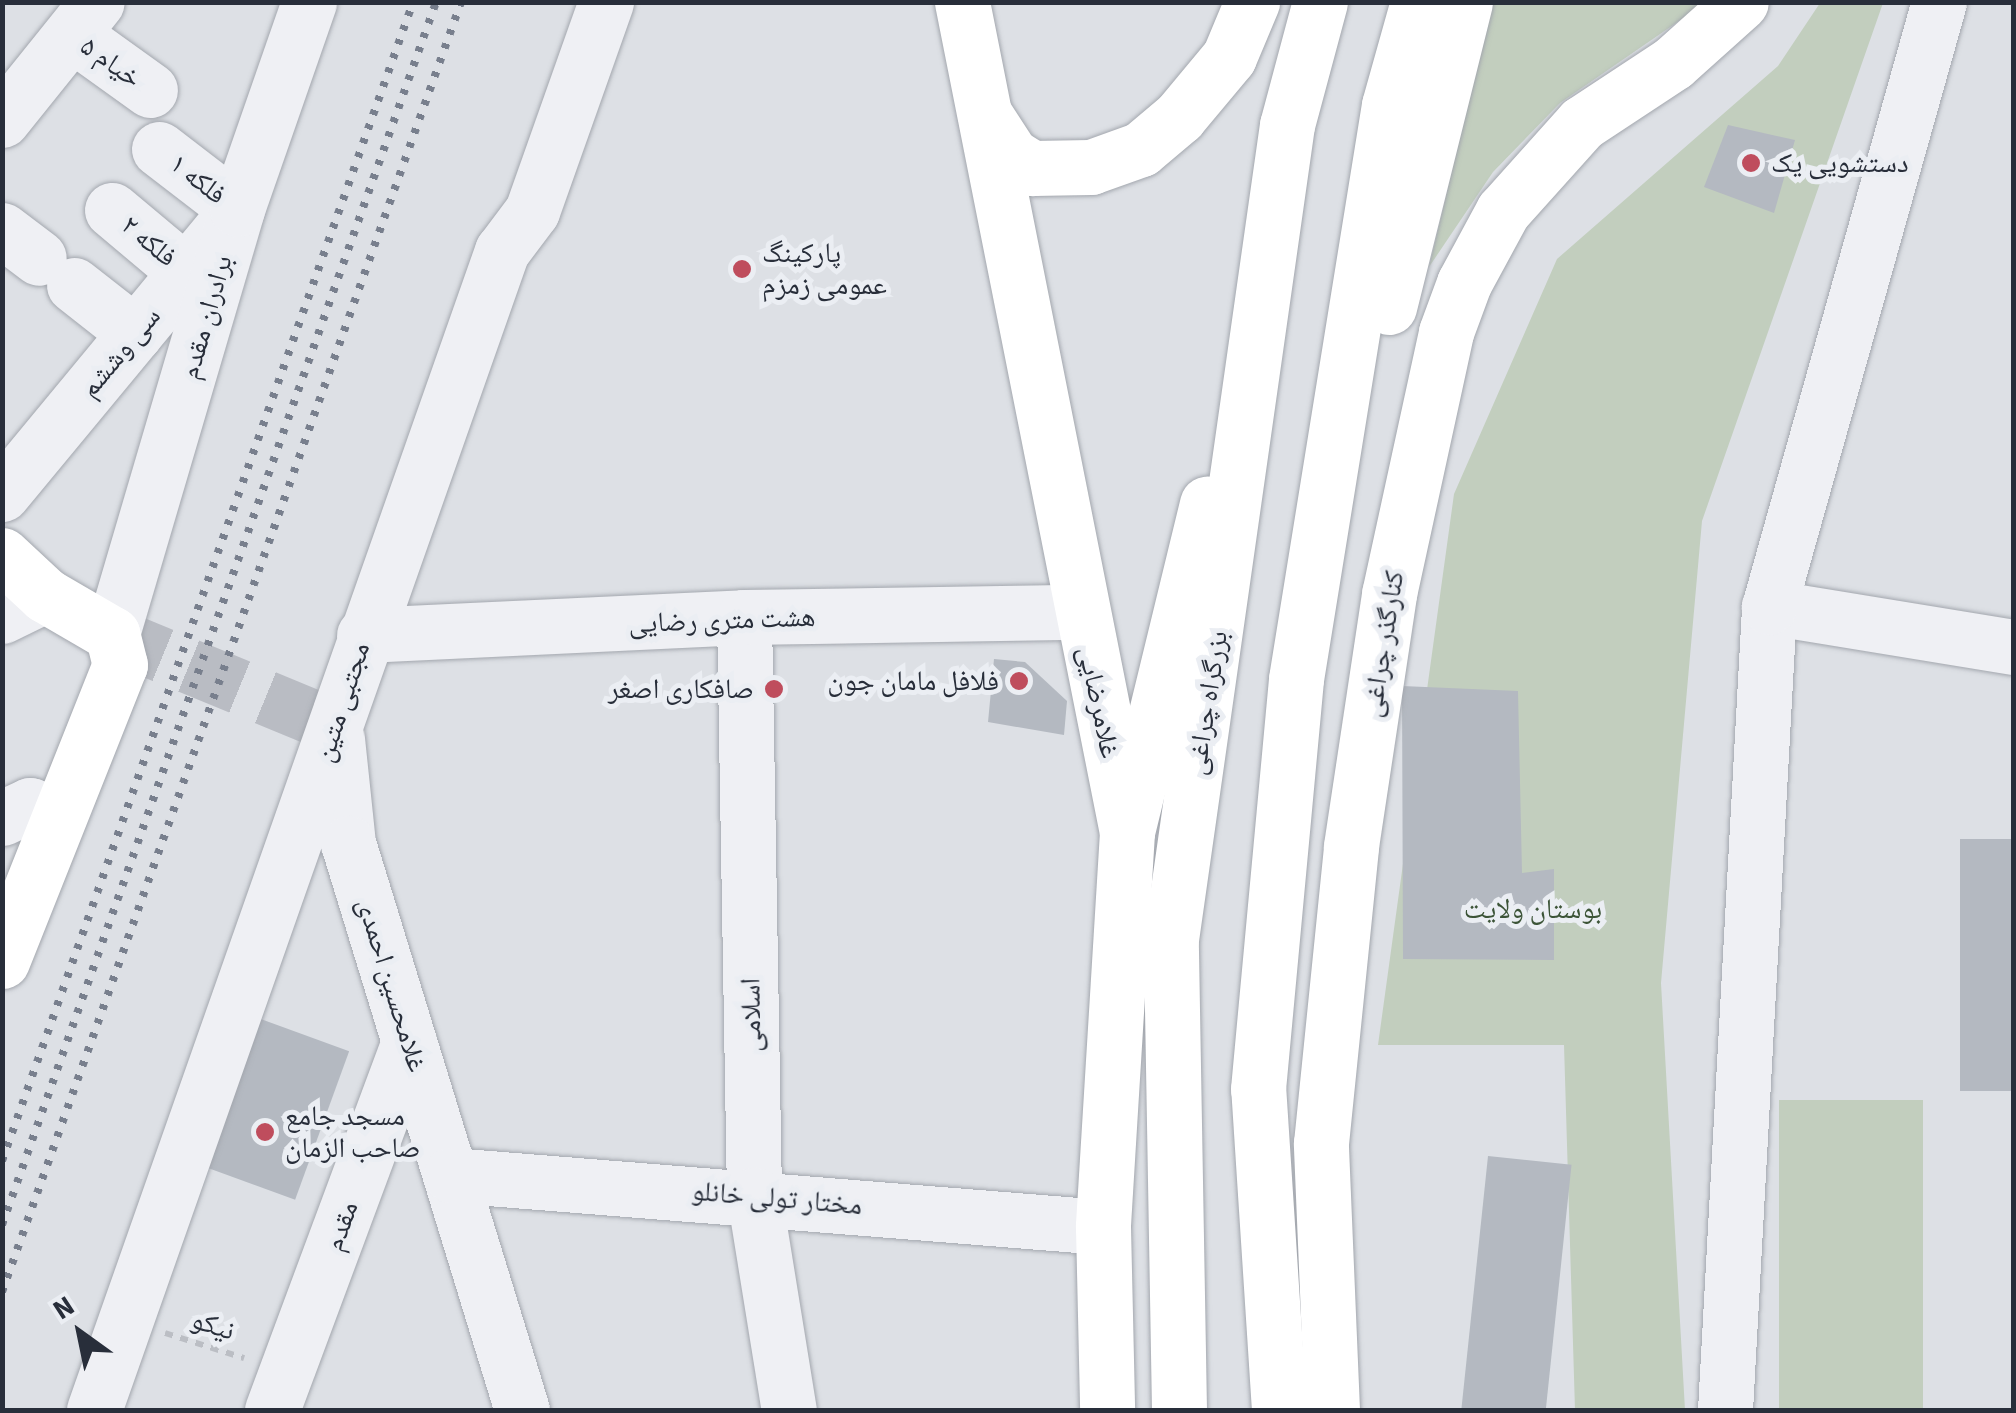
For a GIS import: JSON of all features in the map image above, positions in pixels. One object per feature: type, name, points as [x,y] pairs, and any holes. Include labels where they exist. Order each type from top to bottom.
[{"type":"main road","name":"غلامرضایی","points":[[962,2],[1080,612],[1127,832],[1103,1227],[1108,1410]]},
{"type":"main road","points":[[984,112],[1010,155],[1032,168],[1090,167],[1141,149],[1179,118],[1229,57],[1252,2]]},
{"type":"main road","name":"بزرگراه چراغی","points":[[1179,1410],[1171,939],[1230,550],[1250,362],[1286,125],[1320,2]]},
{"type":"main road","points":[[1279,1410],[1258,1089],[1296,679],[1388,104],[1418,2]]},
{"type":"main road","points":[[1296,679],[1324,644],[1388,308],[1465,2]]},
{"type":"main road","name":"کنارگذر چراغی","points":[[1332,1410],[1321,1143],[1351,846],[1389,594],[1446,332],[1464,283],[1502,211],[1582,123],[1673,63],[1741,2]]},
{"type":"main road","points":[[1127,832],[1190,561],[1250,362]]},
{"type":"main road","points":[[2,555],[24,606],[112,634]]},
{"type":"main road","name":"برادران مقدم","points":[[2,880],[90,656],[112,634]]},
{"type":"main road","name":"برادران مقدم","points":[[2,961],[30,813]]},
{"type":"street","name":"برادران مقدم","points":[[112,634],[238,210],[309,2]]},
{"type":"street","points":[[238,210],[298,126],[348,2]]},
{"type":"street","points":[[502,252],[498,194],[570,2]]},
{"type":"street","name":"مجتبی متین","points":[[94,1410],[502,252],[532,211],[606,2]]},
{"type":"street","points":[[1725,1410],[1769,607],[1940,2]]},
{"type":"street","points":[[27,112],[89,11]]},
{"type":"street","name":"خیام ۵","points":[[89,11],[150,90]]},
{"type":"street","name":"فلکه ۱","points":[[159,149],[238,210]]},
{"type":"street","name":"فلکه ۲","points":[[112,210],[186,272]]},
{"type":"street","name":"سی وششم","points":[[12,463],[135,333],[238,210]]},
{"type":"street","points":[[38,258],[135,333]]},
{"type":"street","points":[[1769,607],[2014,648]]},
{"type":"street","name":"هشت متری رضایی","points":[[364,635],[744,618],[1080,612]]},
{"type":"street","name":"اسلامی","points":[[744,618],[754,1195],[789,1410]]},
{"type":"street","name":"غلامحسین احمدی","points":[[335,726],[348,843],[522,1410]]},
{"type":"street","name":"مقدم","points":[[279,1391],[409,1042]]},
{"type":"street","name":"مختار تولی خانلو","points":[[451,1174],[754,1195],[1103,1227]]},
{"type":"street","points":[[480,1410],[504,1346]]},
{"type":"path","name":"نیکو","points":[[126,1320],[279,1391]]},
{"type":"green space","points":[[1492,3],[1705,3],[1560,103],[1493,172],[1429,267]]},
{"type":"green space","name":"بوستان ولایت","points":[[1820,3],[1883,3],[1702,521],[1661,983],[1685,1410],[1575,1410],[1564,1045],[1378,1045],[1454,494],[1557,259],[1778,66]]},
{"type":"green space","points":[[1779,1100],[1923,1100],[1923,1410],[1779,1410]]},
{"type":"building","name":"دستشویی یک","points":[[1728,125],[1795,140],[1774,213],[1704,187]]},
{"type":"building","name":"فلافل مامان جون","points":[[994,659],[1025,662],[1067,701],[1064,735],[988,722]]},
{"type":"building","points":[[1402,686],[1518,691],[1522,873],[1554,869],[1554,960],[1403,959]]},
{"type":"building","points":[[1960,839],[2014,839],[2014,1091],[1960,1091]]},
{"type":"building","name":"مسجد جامع صاحب الزمان","points":[[258,1018],[349,1051],[295,1200],[204,1166]]},
{"type":"building","points":[[1488,1156],[1572,1165],[1546,1410],[1461,1409]]},
{"type":"tunnel","points":[[112,634],[335,726]]},
{"type":"railway","points":[[2,1161],[413,2]]},
{"type":"railway","points":[[2,1225],[436,2]]},
{"type":"railway","points":[[2,1292],[461,2]]},
{"type":"place","name":"دستشویی یک","points":[[1751,163]]},
{"type":"place","name":"پارکینگ عمومی زمزم","points":[[742,269]]},
{"type":"place","name":"فلافل مامان جون","points":[[1019,681]]},
{"type":"place","name":"صافکاری اصغر","points":[[774,689]]},
{"type":"place","name":"مسجد جامع صاحب الزمان","points":[[265,1132]]}]
